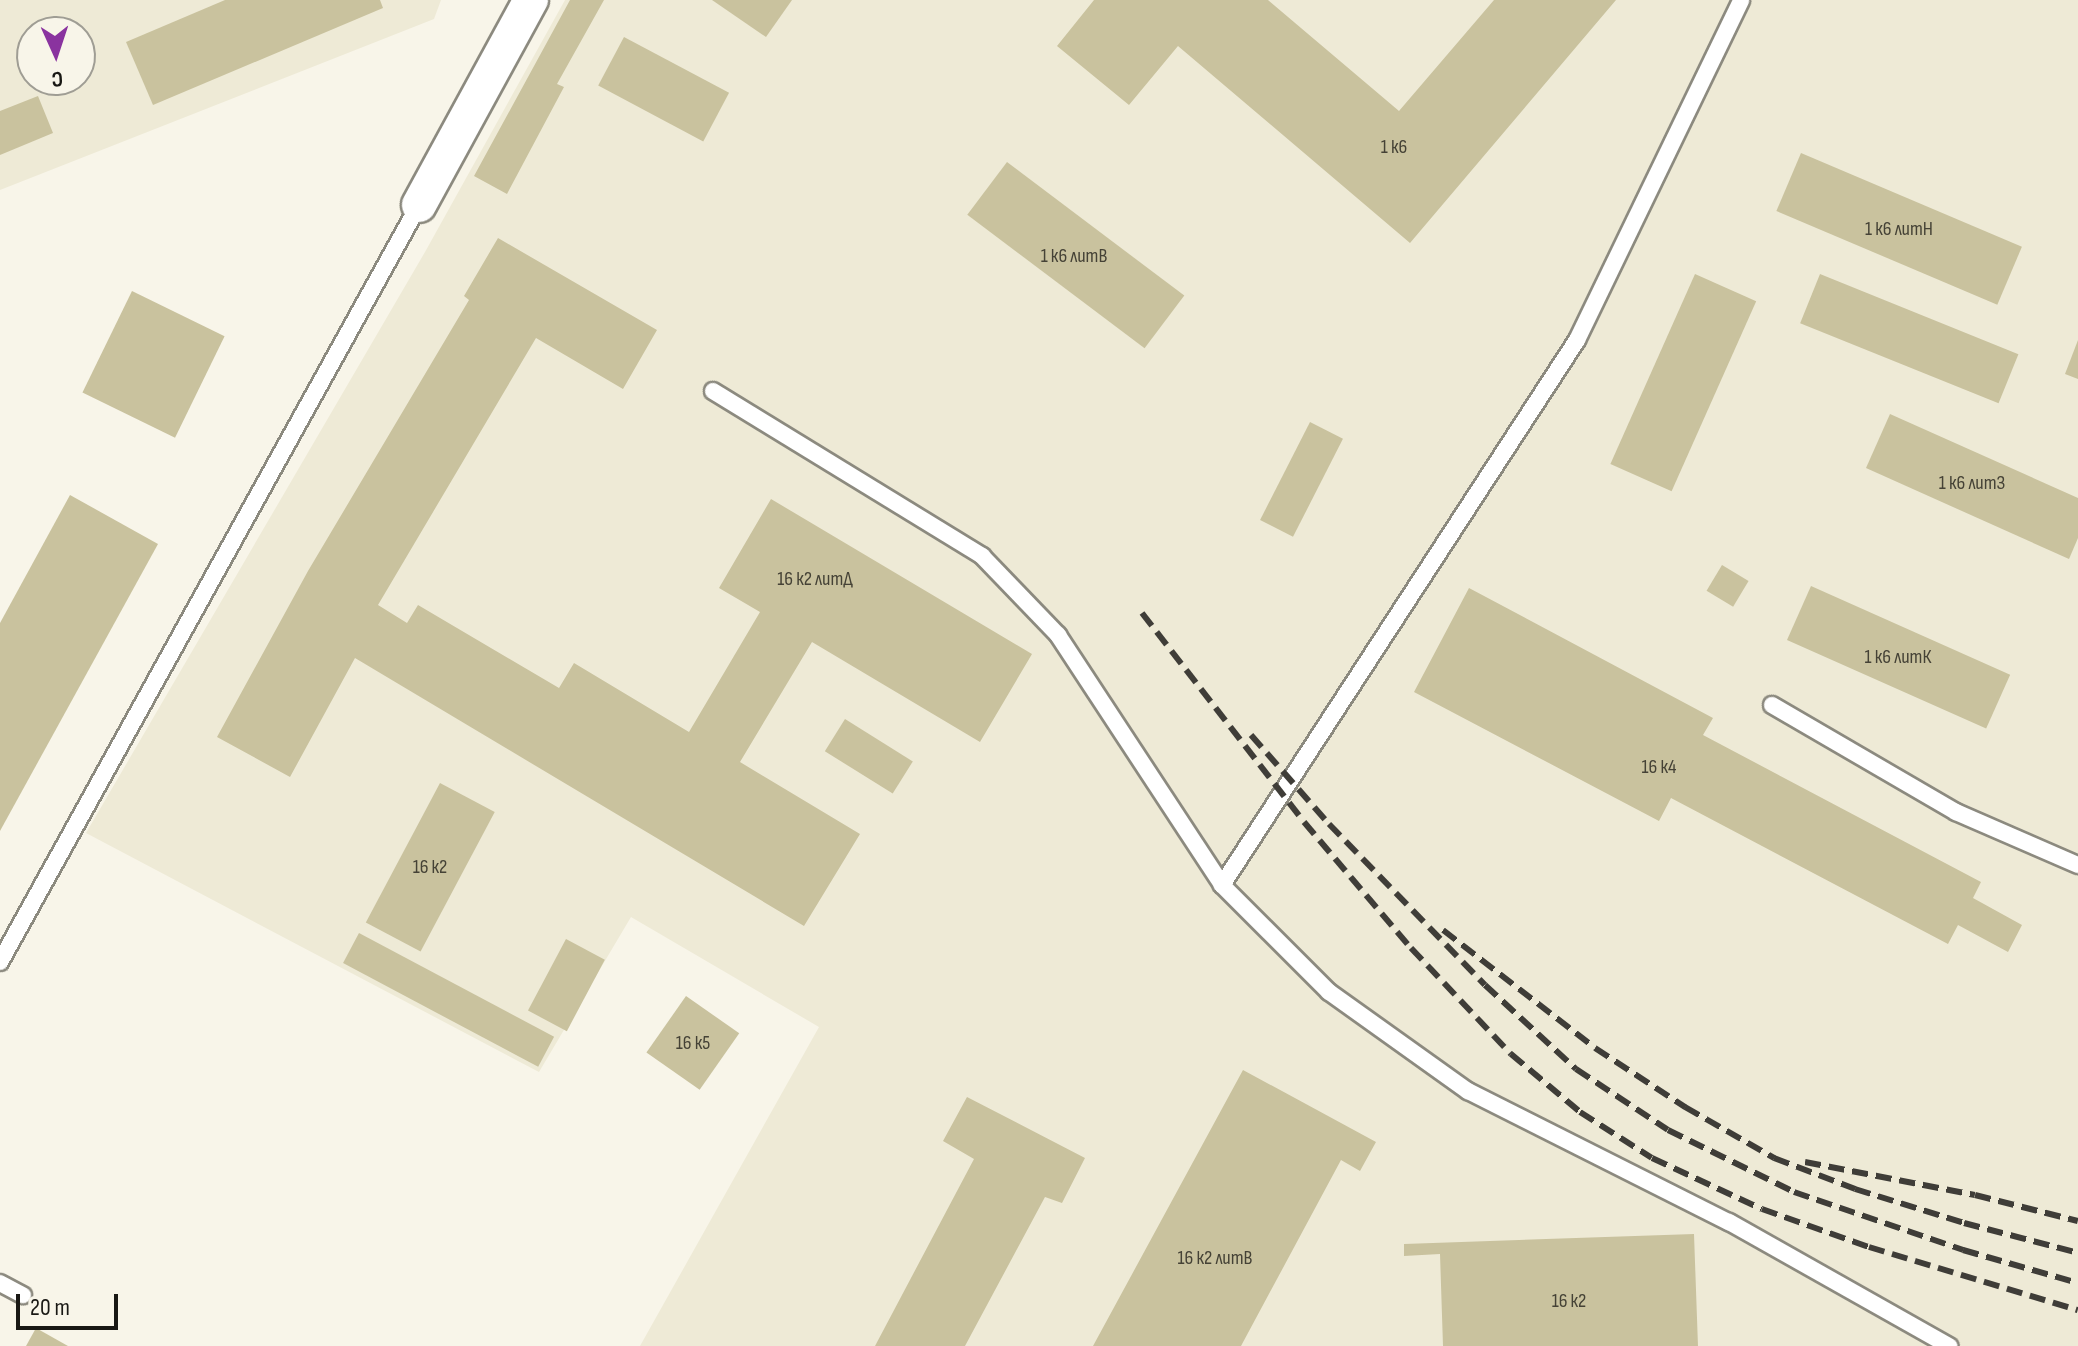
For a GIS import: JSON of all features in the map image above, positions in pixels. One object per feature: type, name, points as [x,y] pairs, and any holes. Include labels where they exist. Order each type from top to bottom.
[{"type":"street","points":[[419,205],[531,0]]},
{"type":"lane","points":[[1222,885],[1577,340],[1741,0]]},
{"type":"lane","points":[[0,962],[419,205]]},
{"type":"lane","points":[[713,391],[982,556],[1058,635],[1222,885],[1329,992],[1468,1091],[1729,1222],[1949,1346]]},
{"type":"lane","points":[[1772,705],[1956,812],[2078,865]]},
{"type":"lane","points":[[0,1283],[23,1295]]},
{"type":"shaded area","points":[[0,0],[441,0],[434,19],[0,190]]},
{"type":"shaded area","points":[[565,0],[2078,0],[2078,1346],[640,1346],[819,1027],[631,917],[539,1072],[86,833],[425,252]]},
{"type":"building","points":[[225,0],[380,0],[383,8],[153,105],[126,42]]},
{"type":"building","points":[[570,0],[604,0],[557,84],[564,87],[507,194],[474,176]]},
{"type":"building","points":[[712,0],[792,0],[766,37]]},
{"type":"building","points":[[1094,0],[1268,0],[1399,111],[1494,0],[1616,0],[1410,243],[1178,46],[1129,105],[1057,46]]},
{"type":"building","points":[[624,37],[729,93],[703,141],[598,86]]},
{"type":"building","points":[[38,96],[53,133],[0,155],[0,111]]},
{"type":"building","points":[[1801,153],[2022,247],[1997,305],[1776,211]]},
{"type":"building","points":[[1007,162],[1184,296],[1145,348],[967,215]]},
{"type":"building","points":[[498,238],[657,330],[623,389],[536,338],[378,605],[407,623],[418,605],[559,688],[574,663],[689,732],[760,612],[719,588],[771,499],[1032,654],[980,742],[812,642],[740,762],[860,834],[804,926],[355,658],[290,777],[217,737],[308,571],[469,300],[464,296]]},
{"type":"building","points":[[1695,274],[1756,301],[1672,491],[1610,464]]},
{"type":"building","points":[[1820,274],[2018,354],[1999,403],[1800,323]]},
{"type":"building","points":[[132,291],[225,336],[175,438],[82,393]]},
{"type":"building","points":[[2078,340],[2078,379],[2065,374]]},
{"type":"building","points":[[1890,414],[2078,498],[2078,538],[2069,559],[1866,468]]},
{"type":"building","points":[[1310,422],[1343,439],[1293,537],[1260,520]]},
{"type":"building","points":[[70,495],[158,544],[0,831],[0,623]]},
{"type":"building","points":[[1722,565],[1749,581],[1733,607],[1707,591]]},
{"type":"building","points":[[1811,586],[2010,675],[1986,729],[1787,640]]},
{"type":"building","points":[[1469,588],[1713,718],[1703,735],[1981,882],[1973,898],[2022,925],[2008,952],[1958,925],[1948,944],[1671,798],[1659,821],[1414,692]]},
{"type":"building","points":[[845,719],[913,761],[893,794],[825,751]]},
{"type":"building","points":[[440,783],[495,812],[421,952],[366,923]]},
{"type":"building","points":[[359,933],[554,1037],[538,1067],[343,963]]},
{"type":"building","points":[[566,939],[605,960],[567,1031],[528,1011]]},
{"type":"building","points":[[686,996],[739,1033],[700,1090],[646,1053]]},
{"type":"building","points":[[1243,1070],[1376,1142],[1360,1171],[1341,1160],[1241,1346],[1093,1346]]},
{"type":"building","points":[[967,1097],[1085,1158],[1062,1203],[1045,1197],[965,1346],[875,1346],[974,1159],[943,1141]]},
{"type":"building","points":[[1694,1234],[1698,1346],[1443,1346],[1440,1254],[1404,1256],[1404,1244]]},
{"type":"building","points":[[36,1328],[68,1346],[26,1346]]},
{"type":"railway","points":[[1142,613],[1304,822],[1411,948],[1511,1054],[1580,1112],[1652,1158],[1762,1209],[1869,1247],[2078,1310]]},
{"type":"railway","points":[[1251,735],[1329,824],[1485,985],[1576,1069],[1668,1130],[1794,1192],[1963,1250],[2078,1283]]},
{"type":"railway","points":[[1443,930],[1595,1048],[1685,1107],[1774,1158],[1855,1189],[1964,1223],[2078,1253]]},
{"type":"railway","points":[[1805,1162],[1975,1195],[2078,1221]]}]
